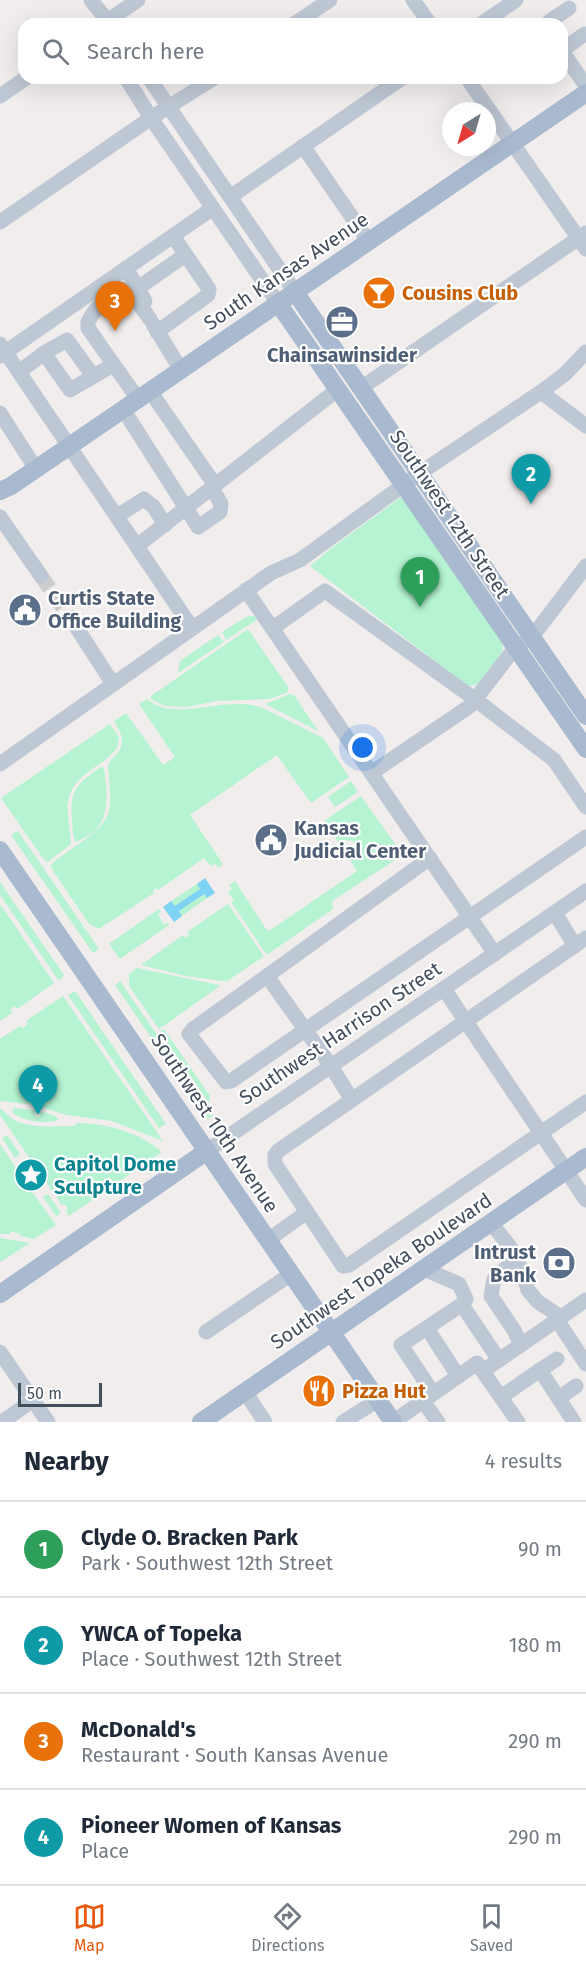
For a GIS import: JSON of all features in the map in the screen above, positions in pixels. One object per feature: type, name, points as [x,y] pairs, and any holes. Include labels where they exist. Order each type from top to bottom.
[{"type":"main road","name":"South Kansas Avenue","points":[[4,492],[586,93]]},
{"type":"main road","name":"Southwest 12th Street","points":[[295,292],[586,716]]},
{"type":"main road","name":"Southwest 12th Street","points":[[278,303],[586,749]]},
{"type":"main road","name":"Southwest 10th Avenue","points":[[0,850],[393,1422]]},
{"type":"main road","name":"Southwest Harrison Street","points":[[0,1294],[207,1151]]},
{"type":"main road","name":"Southwest Topeka Boulevard","points":[[201,1422],[586,1157]]},
{"type":"street","points":[[102,16],[138,0]]},
{"type":"street","points":[[303,18],[330,0]]},
{"type":"street","points":[[413,0],[426,18]]},
{"type":"street","points":[[490,18],[516,0]]},
{"type":"street","points":[[554,18],[569,8]]},
{"type":"street","points":[[568,47],[585,34]]},
{"type":"street","points":[[568,60],[586,86]]},
{"type":"street","points":[[0,96],[18,84]]},
{"type":"street","points":[[130,84],[278,303]]},
{"type":"street","points":[[153,84],[295,292]]},
{"type":"street","points":[[0,222],[151,118],[205,84]]},
{"type":"street","points":[[230,197],[393,84]]},
{"type":"street","points":[[361,388],[584,240],[512,144],[471,84]]},
{"type":"street","points":[[303,146],[369,242]]},
{"type":"street","points":[[6,359],[126,268],[213,208]]},
{"type":"street","points":[[157,332],[208,296],[209,289],[173,236]]},
{"type":"street","points":[[138,288],[185,255]]},
{"type":"street","points":[[126,268],[145,302],[157,332]]},
{"type":"street","points":[[137,400],[145,445],[141,455],[183,511],[198,527],[220,512],[221,504],[213,487],[137,400],[88,328],[91,316],[113,293],[122,289],[131,293],[181,370]]},
{"type":"street","points":[[6,359],[44,353],[67,340],[93,376]]},
{"type":"street","points":[[0,764],[270,573],[300,560],[420,473],[541,392],[565,374],[586,352]]},
{"type":"street","points":[[44,353],[69,390],[113,365]]},
{"type":"street","points":[[6,359],[69,446],[192,628]]},
{"type":"street","points":[[137,546],[338,390]]},
{"type":"street","points":[[541,392],[586,426]]},
{"type":"street","points":[[3,424],[36,469]]},
{"type":"street","points":[[117,516],[144,499],[154,507],[165,525]]},
{"type":"street","points":[[0,517],[41,576]]},
{"type":"street","points":[[373,772],[470,706],[515,648],[532,637],[586,566]]},
{"type":"street","points":[[246,590],[373,772],[495,954]]},
{"type":"street","points":[[273,628],[325,591],[476,700],[554,760],[586,807]]},
{"type":"street","points":[[73,622],[113,684]]},
{"type":"street","points":[[430,858],[190,1031],[190,1035],[224,1081],[228,1082],[586,837]]},
{"type":"street","name":"Southwest Harrison Street","points":[[207,1151],[586,891]]},
{"type":"street","points":[[555,913],[581,942],[278,1151],[275,1155],[275,1164],[343,1266],[349,1266],[586,1102]]},
{"type":"street","points":[[267,975],[331,1066],[351,1100]]},
{"type":"street","points":[[444,988],[586,1200]]},
{"type":"street","points":[[268,1240],[308,1212]]},
{"type":"street","points":[[490,1223],[511,1248],[528,1290],[538,1302],[559,1319],[586,1364]]},
{"type":"street","points":[[516,1259],[494,1279],[491,1296],[514,1330],[521,1345]]},
{"type":"street","points":[[424,1269],[459,1284],[466,1299],[462,1305],[401,1345],[428,1397],[438,1422]]},
{"type":"street","points":[[206,1332],[291,1274]]},
{"type":"street","points":[[393,1422],[458,1376],[480,1367],[496,1355],[521,1345],[586,1299]]},
{"type":"street","points":[[462,1305],[496,1355]]},
{"type":"street","points":[[427,1328],[458,1376]]},
{"type":"street","points":[[0,1352],[48,1422]]},
{"type":"street","points":[[501,1397],[557,1359]]},
{"type":"street","points":[[480,1367],[518,1422]]},
{"type":"street","points":[[540,1370],[574,1422]]},
{"type":"street","points":[[559,1398],[576,1386]]},
{"type":"street","points":[[245,1392],[265,1422]]},
{"type":"street","points":[[2,1422],[33,1400]]},
{"type":"street","points":[[343,1422],[378,1400]]},
{"type":"green space","points":[[403,498],[503,645],[502,653],[478,684],[468,686],[310,566]]},
{"type":"green space","points":[[248,616],[258,619],[226,640],[222,632]]},
{"type":"green space","points":[[248,629],[288,687],[288,692],[270,699],[218,701],[186,707],[165,706],[151,699],[151,696]]},
{"type":"green space","points":[[218,635],[224,642],[178,673],[180,661]]},
{"type":"green space","points":[[290,694],[294,695],[318,731],[265,704]]},
{"type":"green space","points":[[147,699],[158,706],[171,709],[232,704],[263,708],[323,738],[349,777],[311,803],[277,755],[190,815],[223,864],[218,868],[215,864],[211,866],[204,858],[158,890],[156,888],[154,893],[99,929],[89,924],[50,866],[99,828],[109,812],[108,765],[122,745],[120,733],[114,721],[126,713],[163,765],[175,757],[139,704]]},
{"type":"green space","points":[[110,724],[119,737],[117,748],[74,786],[68,802],[71,844],[48,862],[45,861],[1,798]]},
{"type":"green space","points":[[101,767],[104,768],[105,812],[96,830],[75,842],[71,808],[74,794],[81,782]]},
{"type":"green space","points":[[351,781],[358,792],[335,807],[328,797]]},
{"type":"green space","points":[[361,796],[403,855],[332,901],[333,909],[266,954],[231,902],[234,900],[228,892],[232,889],[229,885],[235,881],[269,931],[357,871],[346,854],[356,846],[353,841],[345,840],[339,843],[324,821]]},
{"type":"green space","points":[[18,831],[99,949],[93,953],[11,835]]},
{"type":"green space","points":[[0,882],[64,975],[59,981],[0,895]]},
{"type":"green space","points":[[197,884],[201,889],[175,906],[171,901]]},
{"type":"green space","points":[[204,894],[207,898],[182,916],[178,911]]},
{"type":"green space","points":[[0,904],[54,983],[17,1009],[15,1006],[10,1010],[12,1013],[0,1021]]},
{"type":"green space","points":[[228,904],[263,957],[227,981],[186,976],[141,965],[183,935],[185,938],[189,935],[187,932]]},
{"type":"green space","points":[[159,909],[161,912],[158,915],[164,925],[168,923],[169,925],[120,959],[109,944]]},
{"type":"green space","points":[[137,968],[220,986],[159,1029],[129,986],[129,974]]},
{"type":"green space","points":[[120,981],[213,1116],[207,1119],[115,985]]},
{"type":"green space","points":[[75,991],[166,1124],[159,1128],[68,995]]},
{"type":"green space","points":[[63,996],[163,1141],[112,1121],[67,1115],[34,1105],[0,1101],[0,1039],[20,1026],[23,1028],[28,1024],[26,1021]]},
{"type":"green space","points":[[164,1029],[210,1096],[209,1103],[160,1032]]},
{"type":"green space","points":[[0,1108],[14,1120],[23,1124],[45,1127],[75,1126],[76,1123],[122,1130],[143,1139],[162,1152],[69,1216],[66,1210],[68,1208],[62,1205],[42,1176],[45,1173],[38,1163],[35,1166],[0,1115]]},
{"type":"green space","points":[[14,1108],[36,1110],[35,1116],[39,1117],[41,1111],[59,1120],[41,1122],[28,1120],[12,1112]]},
{"type":"green space","points":[[7,1135],[20,1154],[15,1158],[2,1138]]},
{"type":"green space","points":[[0,1144],[21,1175],[18,1177],[25,1188],[28,1186],[56,1225],[34,1239],[11,1231],[10,1234],[0,1234]]},
{"type":"green space","points":[[48,1194],[61,1213],[56,1216],[43,1197]]},
{"type":"green space","points":[[0,1238],[30,1243],[0,1262]]},
{"type":"water","points":[[205,878],[215,893],[207,898],[204,894],[179,911],[182,916],[174,922],[163,907],[171,901],[175,906],[200,889],[197,884]]},
{"type":"tunnel","points":[[41,576],[73,622]]},
{"type":"place","name":"Cousins Club","points":[[379,293]]},
{"type":"place","name":"Chainsawinsider","points":[[342,322]]},
{"type":"place","name":"McDonald's","points":[[115,331]]},
{"type":"place","name":"YWCA of Topeka","points":[[531,504]]},
{"type":"place","name":"Clyde O. Bracken Park","points":[[420,607]]},
{"type":"place","name":"Curtis State Office Building","points":[[25,610]]},
{"type":"place","name":"Kansas Judicial Center","points":[[271,840]]},
{"type":"place","name":"Pioneer Women of Kansas","points":[[38,1115]]},
{"type":"place","name":"Capitol Dome Sculpture","points":[[31,1175]]},
{"type":"place","name":"Intrust Bank","points":[[559,1263]]},
{"type":"place","name":"Pizza Hut","points":[[319,1391]]}]
